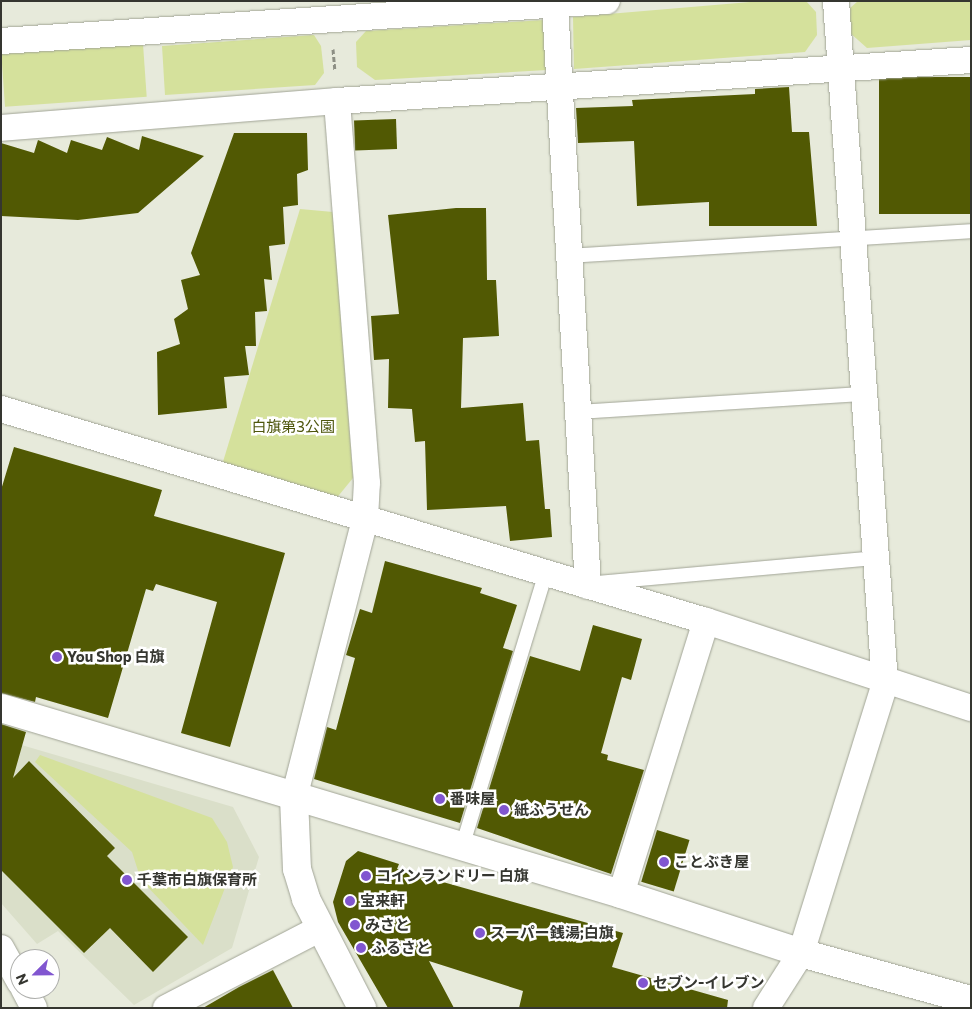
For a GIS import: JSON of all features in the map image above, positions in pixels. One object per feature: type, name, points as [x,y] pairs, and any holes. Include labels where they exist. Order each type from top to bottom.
[{"type":"street","points":[[1,41],[330,10],[555,5],[607,1]]},
{"type":"street","points":[[766,1008],[801,953],[885,683],[855,240],[836,1]]},
{"type":"street","points":[[555,5],[566,256],[588,586]]},
{"type":"street","points":[[1,128],[337,101],[559,90],[840,68],[971,60]]},
{"type":"street","points":[[337,101],[367,483],[365,519],[294,798],[298,868],[319,929],[362,1008]]},
{"type":"street","points":[[1,409],[706,620],[885,683],[971,708]]},
{"type":"street","points":[[621,894],[706,620]]},
{"type":"street","points":[[1,708],[294,798],[621,894],[801,953],[971,1000]]},
{"type":"street","points":[[166,1008],[319,929]]},
{"type":"street","points":[[1,948],[10,964]]},
{"type":"lane","points":[[566,256],[855,240],[971,231]]},
{"type":"lane","points":[[577,412],[866,394]]},
{"type":"lane","points":[[588,586],[876,558]]},
{"type":"lane","points":[[462,847],[546,573]]},
{"type":"path","points":[[330,10],[337,101]]},
{"type":"shaded area","name":"千葉市白旗保育所","points":[[1,739],[233,807],[259,857],[232,948],[134,1005],[58,931],[37,944],[1,903]]},
{"type":"green space","points":[[762,1],[806,1],[816,12],[817,35],[805,52],[574,69],[573,17]]},
{"type":"green space","points":[[858,1],[971,1],[971,40],[867,48],[849,32],[849,9]]},
{"type":"green space","points":[[544,20],[547,70],[375,80],[357,67],[356,42],[366,31]]},
{"type":"green space","points":[[314,35],[321,46],[324,73],[315,85],[165,95],[162,46]]},
{"type":"green space","points":[[143,44],[147,97],[5,107],[1,54]]},
{"type":"green space","name":"白旗第3公園","points":[[300,209],[333,212],[353,478],[335,500],[222,465]]},
{"type":"green space","points":[[40,755],[212,818],[227,842],[233,867],[203,945],[141,880],[132,852],[35,762]]},
{"type":"building","points":[[879,77],[971,77],[971,214],[879,214]]},
{"type":"building","points":[[789,87],[792,132],[809,132],[817,226],[709,226],[709,202],[637,206],[634,141],[578,143],[576,108],[633,106],[632,100],[755,94],[755,89]]},
{"type":"building","points":[[396,119],[397,149],[355,150],[354,120]]},
{"type":"building","points":[[234,133],[307,133],[308,170],[297,174],[298,205],[283,207],[285,244],[269,246],[272,280],[264,279],[267,311],[255,312],[256,346],[245,346],[249,375],[224,377],[227,408],[158,415],[157,352],[180,344],[174,319],[188,309],[181,280],[200,275],[191,253]]},
{"type":"building","points":[[142,136],[204,156],[138,213],[78,220],[1,216],[1,143],[34,153],[38,140],[67,153],[71,140],[102,150],[107,137],[139,150]]},
{"type":"building","points":[[456,208],[486,208],[487,280],[496,280],[499,336],[463,338],[461,408],[523,403],[526,441],[539,440],[545,509],[550,509],[552,537],[510,541],[506,506],[427,510],[425,441],[415,442],[412,409],[388,408],[389,359],[374,360],[371,316],[399,314],[388,215]]},
{"type":"building","points":[[14,447],[162,490],[154,516],[285,553],[230,747],[181,733],[217,602],[156,584],[153,591],[146,589],[108,718],[36,697],[35,702],[1,693],[1,490]]},
{"type":"building","points":[[385,561],[482,588],[480,593],[517,605],[503,648],[513,651],[460,823],[314,779],[327,727],[336,730],[355,658],[346,655],[360,609],[372,613]]},
{"type":"building","points":[[593,625],[642,639],[631,680],[622,677],[601,753],[608,755],[607,760],[644,770],[611,874],[477,828],[530,656],[580,671]]},
{"type":"building","points":[[1,724],[26,732],[13,778],[29,761],[115,848],[107,856],[188,937],[153,972],[110,928],[84,953],[1,870]]},
{"type":"building","points":[[657,830],[690,840],[674,892],[641,882]]},
{"type":"building","points":[[358,851],[399,864],[397,869],[623,933],[612,967],[728,1000],[727,1008],[519,1008],[523,991],[429,961],[454,1008],[388,1008],[338,922],[333,902],[346,861]]},
{"type":"building","points":[[273,970],[293,1008],[203,1008],[239,987]]},
{"type":"place","name":"You Shop 白旗","points":[[57,657]]},
{"type":"place","name":"番味屋","points":[[440,799]]},
{"type":"place","name":"紙ふうせん","points":[[504,810]]},
{"type":"place","name":"ことぶき屋","points":[[664,862]]},
{"type":"place","name":"コインランドリー 白旗","points":[[366,876]]},
{"type":"place","name":"千葉市白旗保育所","points":[[127,880]]},
{"type":"place","name":"宝来軒","points":[[350,901]]},
{"type":"place","name":"みさと","points":[[355,925]]},
{"type":"place","name":"スーパー銭湯;白旗","points":[[480,933]]},
{"type":"place","name":"ふるさと","points":[[361,948]]},
{"type":"place","name":"セブン-イレブン","points":[[643,983]]}]
